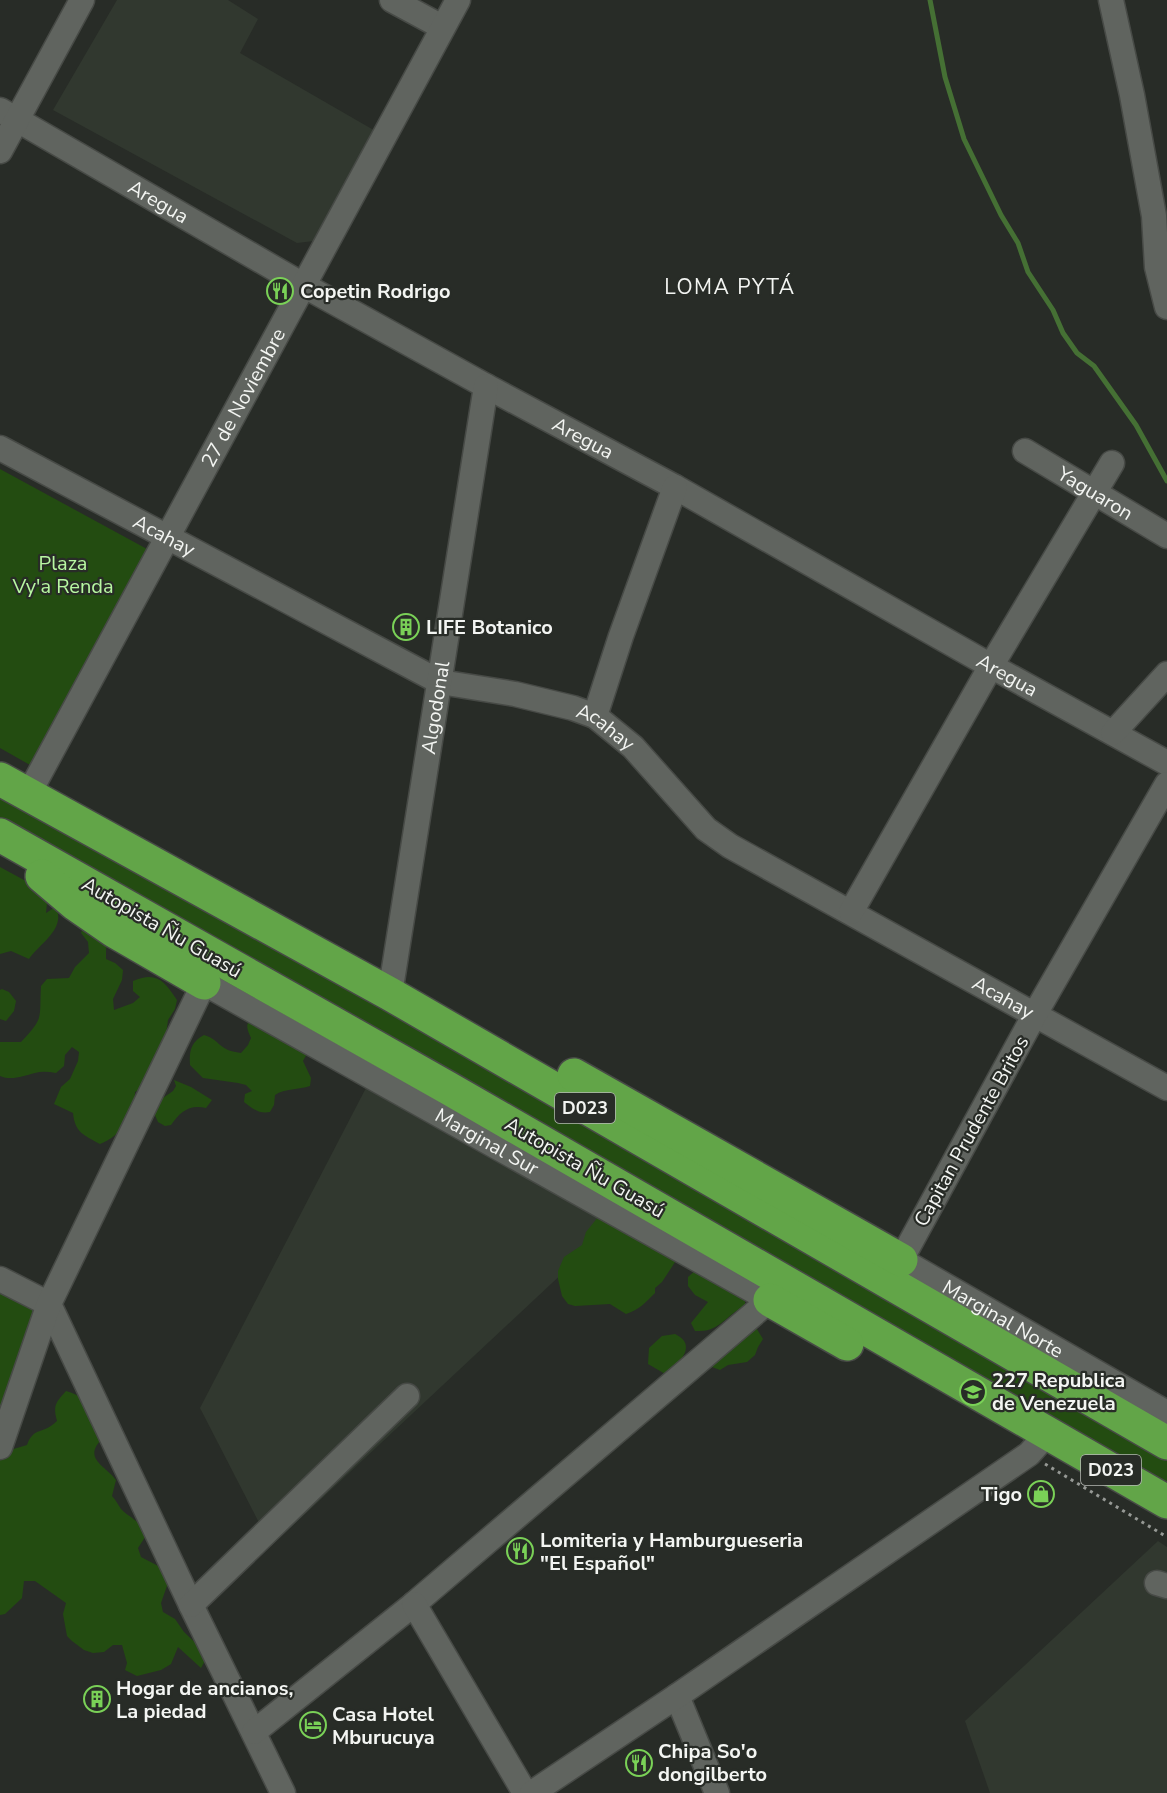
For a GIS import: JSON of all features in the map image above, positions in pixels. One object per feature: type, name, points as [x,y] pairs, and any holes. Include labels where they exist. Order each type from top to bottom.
[{"type":"highway","name":"D023","points":[[0,779],[390,994],[1167,1443]]},
{"type":"highway","points":[[0,837],[75,904],[114,931],[204,983]]},
{"type":"highway","name":"Autopista Ñu Guasú","points":[[0,837],[448,1088],[1005,1410],[1044,1442],[1167,1502]]},
{"type":"highway","points":[[434,1021],[508,1039],[901,1260]]},
{"type":"highway","points":[[770,1300],[903,1375],[1005,1410]]},
{"type":"highway","points":[[971,1330],[1167,1429]]},
{"type":"highway","points":[[1044,1442],[1167,1526]]},
{"type":"street","points":[[0,151],[9,115],[82,0]]},
{"type":"street","points":[[392,0],[442,27]]},
{"type":"street","name":"27 de Noviembre","points":[[28,795],[458,0]]},
{"type":"street","points":[[1111,0],[1132,95],[1154,216],[1157,267],[1167,307]]},
{"type":"street","name":"Aregua","points":[[9,115],[303,285],[675,487],[1167,763]]},
{"type":"street","name":"Algodonal","points":[[390,994],[486,386]]},
{"type":"street","name":"Acahay","points":[[0,448],[440,682],[515,694],[573,708],[595,716],[633,747],[706,829],[730,846],[1167,1088]]},
{"type":"street","name":"Yaguaron","points":[[1025,451],[1167,536]]},
{"type":"street","points":[[851,912],[991,666],[1092,493],[1112,463]]},
{"type":"street","points":[[595,716],[621,636],[675,487]]},
{"type":"street","points":[[1113,733],[1167,675]]},
{"type":"street","name":"Capitan Prudente Britos","points":[[901,1260],[1035,1014],[1167,784]]},
{"type":"street","points":[[0,1448],[49,1304],[204,983]]},
{"type":"street","name":"Marginal Sur","points":[[204,983],[770,1300]]},
{"type":"street","name":"Marginal Norte","points":[[901,1260],[1167,1413]]},
{"type":"street","points":[[0,1279],[49,1304],[191,1605],[283,1793]]},
{"type":"street","points":[[254,1732],[414,1604],[770,1300]]},
{"type":"street","points":[[191,1605],[407,1396]]},
{"type":"street","points":[[531,1793],[677,1696],[1044,1442]]},
{"type":"street","points":[[414,1604],[525,1793]]},
{"type":"street","points":[[677,1696],[717,1793]]},
{"type":"path","points":[[1044,1442],[1167,1537]]},
{"type":"shaded area","points":[[117,0],[228,0],[258,19],[240,53],[384,136],[314,241],[297,243],[53,110]]},
{"type":"shaded area","points":[[367,1086],[614,1225],[271,1546],[200,1408]]},
{"type":"shaded area","points":[[1158,1541],[1167,1547],[1167,1793],[990,1793],[965,1721]]},
{"type":"green space","name":"Plaza Vy'a Renda","points":[[0,469],[147,549],[30,765],[0,748]]},
{"type":"green space","points":[[0,791],[1167,1456],[1167,1491],[0,826]]},
{"type":"green space","points":[[0,867],[48,893],[46,913],[57,906],[58,918],[54,931],[29,959],[11,951],[0,954]]},
{"type":"green space","points":[[84,925],[117,941],[106,948],[106,959],[123,970],[122,980],[113,999],[114,1010],[133,1003],[140,997],[133,991],[133,981],[141,978],[154,978],[164,983],[177,1000],[175,1009],[168,1020],[165,1043],[154,1079],[135,1092],[133,1108],[121,1130],[100,1144],[85,1136],[78,1129],[73,1113],[54,1104],[61,1087],[70,1079],[78,1061],[79,1052],[72,1047],[65,1055],[64,1066],[56,1073],[40,1072],[13,1078],[0,1076],[0,1042],[21,1042],[39,1017],[41,986],[47,979],[69,978],[75,967],[89,953],[88,942],[81,933]]},
{"type":"green space","points":[[0,990],[9,992],[16,1001],[14,1011],[6,1021],[0,1019]]},
{"type":"green space","points":[[254,1016],[308,1052],[303,1061],[311,1078],[310,1086],[283,1091],[275,1095],[274,1105],[270,1112],[259,1112],[244,1102],[245,1094],[252,1091],[246,1085],[203,1078],[190,1065],[192,1047],[204,1035],[227,1050],[241,1053],[251,1038],[247,1026]]},
{"type":"green space","points":[[174,1080],[212,1100],[206,1108],[190,1108],[178,1116],[171,1125],[165,1126],[158,1122],[154,1113],[160,1100],[173,1091],[176,1086]]},
{"type":"green space","points":[[598,1217],[679,1256],[662,1282],[655,1288],[655,1293],[639,1308],[626,1314],[610,1304],[575,1306],[568,1304],[562,1296],[558,1271],[564,1257],[582,1245],[586,1232]]},
{"type":"green space","points":[[697,1269],[745,1299],[745,1306],[715,1327],[703,1331],[695,1331],[691,1323],[708,1302],[695,1295],[688,1286],[688,1277]]},
{"type":"green space","points":[[0,1282],[43,1305],[0,1424]]},
{"type":"green space","points":[[750,1318],[763,1339],[755,1355],[747,1362],[728,1365],[720,1370],[707,1363]]},
{"type":"green space","points":[[675,1334],[682,1338],[686,1349],[681,1360],[667,1375],[648,1364],[649,1348],[662,1336]]},
{"type":"green space","points":[[66,1391],[82,1398],[91,1409],[101,1440],[94,1452],[95,1457],[116,1480],[112,1496],[121,1509],[147,1534],[138,1548],[141,1557],[164,1569],[168,1583],[161,1603],[163,1612],[175,1619],[184,1632],[208,1655],[201,1668],[178,1647],[171,1664],[161,1670],[137,1676],[125,1670],[127,1663],[122,1645],[113,1645],[104,1652],[93,1653],[84,1650],[67,1636],[63,1614],[66,1603],[35,1581],[24,1581],[22,1598],[5,1614],[0,1615],[0,1453],[27,1445],[33,1435],[57,1421],[56,1405]]},
{"type":"waterway","points":[[930,0],[945,77],[964,139],[1001,215],[1018,243],[1028,272],[1077,353],[1094,366],[1136,425],[1167,481]]},
{"type":"place","name":"Copetin Rodrigo","points":[[280,291]]},
{"type":"place","name":"LIFE Botanico","points":[[406,627]]},
{"type":"place","name":"227 Republica de Venezuela","points":[[973,1392]]},
{"type":"place","name":"Tigo","points":[[1041,1494]]},
{"type":"place","name":"Lomiteria y Hamburgueseria \"El Español\"","points":[[520,1551]]},
{"type":"place","name":"Hogar de ancianos, La piedad","points":[[97,1699]]},
{"type":"place","name":"Casa Hotel Mburucuya","points":[[313,1725]]},
{"type":"place","name":"Chipa So'o dongilberto","points":[[639,1763]]},
{"type":"district","name":"LOMA PYTÁ","points":[[730,287]]}]
